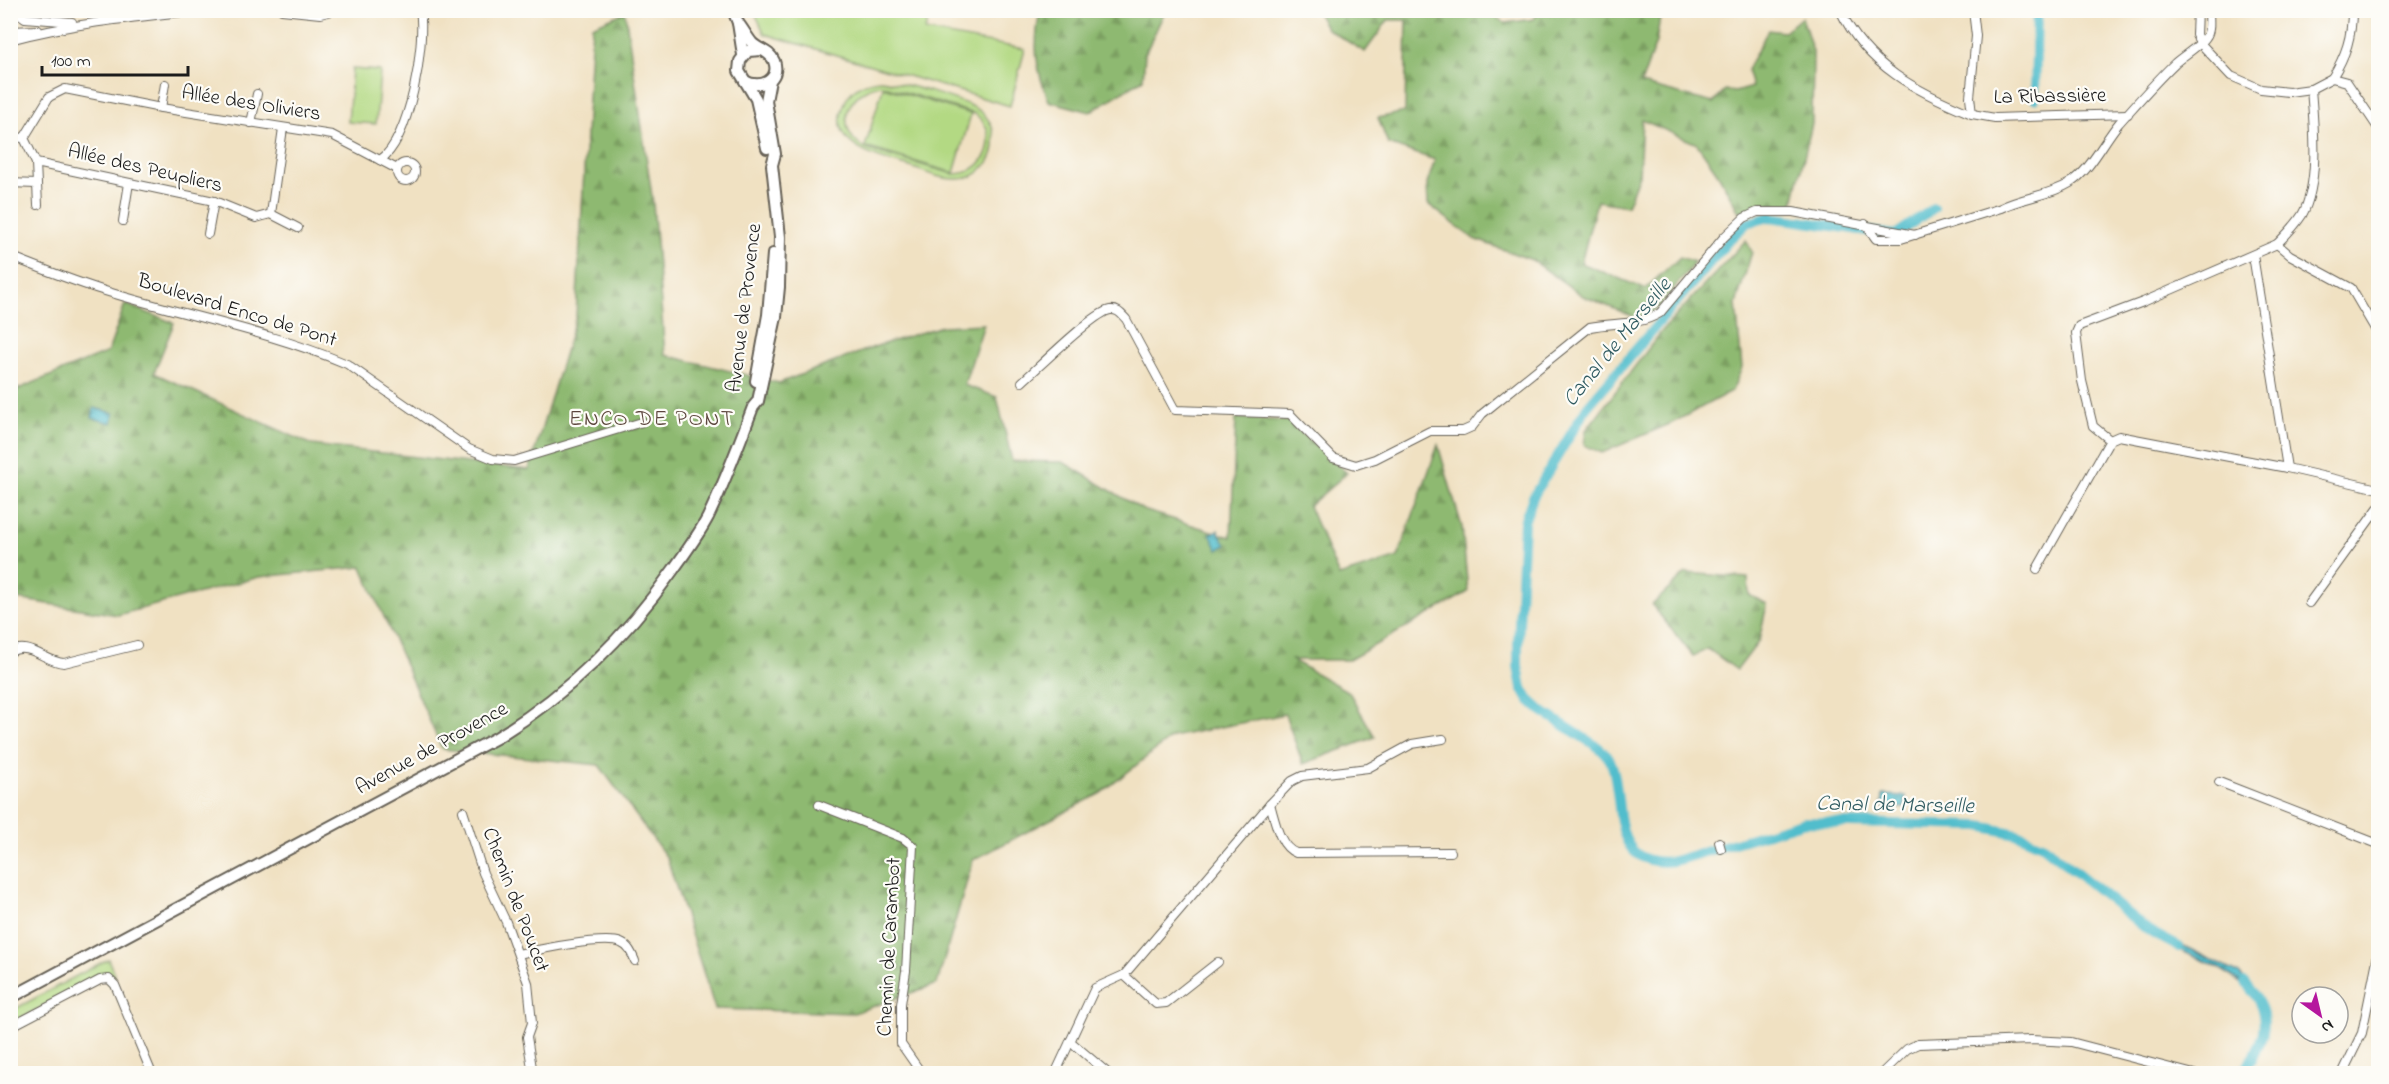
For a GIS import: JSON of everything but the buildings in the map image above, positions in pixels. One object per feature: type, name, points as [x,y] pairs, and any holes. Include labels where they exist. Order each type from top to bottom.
[{"type":"main road","points":[[734,10],[743,55],[739,68],[745,81],[758,86],[770,80],[775,71],[774,61],[771,55],[752,43],[738,23]]},
{"type":"main road","points":[[743,55],[748,51],[762,50]]},
{"type":"main road","name":"Avenue de Provence","points":[[770,80],[766,101],[775,154],[772,165]]},
{"type":"main road","name":"Avenue de Provence","points":[[10,998],[480,747],[537,712],[589,669],[629,628],[661,587],[707,518],[753,407],[758,401],[776,317],[780,237],[772,165],[756,99],[745,81]]},
{"type":"street","points":[[14,10],[25,18],[85,23]]},
{"type":"street","points":[[12,39],[85,23],[201,10]]},
{"type":"street","points":[[282,10],[320,14],[336,10]]},
{"type":"street","points":[[380,160],[391,151],[403,128],[420,60],[420,10]]},
{"type":"street","name":"La Ribassière","points":[[1840,10],[1851,33],[1890,73],[1944,103],[1972,114],[1995,118],[2128,114]]},
{"type":"street","name":"La Ribassière","points":[[1972,114],[1970,97],[1976,36],[1973,10]]},
{"type":"street","points":[[2197,10],[2196,34],[2201,44],[2231,76],[2261,89],[2289,92],[2311,89],[2332,78],[2345,58],[2350,43],[2352,10]]},
{"type":"street","points":[[1869,230],[1876,239],[1893,240],[1907,233],[2037,197],[2069,183],[2078,177],[2128,114],[2173,66],[2192,48],[2201,44],[2208,35],[2209,10]]},
{"type":"street","points":[[10,31],[45,30]]},
{"type":"street","points":[[2332,78],[2347,82],[2379,128]]},
{"type":"street","points":[[160,108],[165,84]]},
{"type":"street","name":"Allée des Oliviers","points":[[24,138],[49,97],[65,88],[160,108],[332,135],[397,169]]},
{"type":"street","points":[[2110,440],[2093,426],[2082,381],[2076,333],[2079,326],[2143,302],[2253,255],[2277,244],[2291,231],[2302,215],[2313,182],[2311,89]]},
{"type":"street","points":[[251,123],[256,94]]},
{"type":"street","points":[[283,128],[271,213],[298,228]]},
{"type":"street","points":[[10,137],[24,138]]},
{"type":"street","name":"Allée des Peupliers","points":[[24,138],[36,163],[214,201],[256,218],[264,218],[271,213]]},
{"type":"street","points":[[36,163],[38,205]]},
{"type":"street","points":[[10,183],[36,184]]},
{"type":"street","points":[[123,221],[129,183]]},
{"type":"street","points":[[208,234],[214,201]]},
{"type":"street","points":[[1022,382],[1096,317],[1112,310],[1119,312],[1126,319],[1174,410],[1290,414],[1334,458],[1356,465],[1375,459],[1430,431],[1463,431],[1472,427],[1482,414],[1590,327],[1610,323],[1637,323],[1660,313],[1724,237],[1744,218],[1757,212],[1793,212],[1869,230],[1907,233]]},
{"type":"street","points":[[2277,244],[2290,255],[2351,288],[2379,334]]},
{"type":"street","name":"Boulevard Enco de Pont","points":[[10,255],[55,274],[106,291],[291,343],[331,357],[347,364],[469,449],[493,459],[514,461],[642,422]]},
{"type":"street","points":[[2253,255],[2288,468]]},
{"type":"street","points":[[2037,569],[2110,440],[2120,436],[2288,468],[2379,489]]},
{"type":"street","points":[[2309,603],[2379,508]]},
{"type":"street","points":[[10,652],[16,649],[27,649],[55,663],[64,663],[137,645]]},
{"type":"street","points":[[1055,1074],[1095,988],[1124,975],[1292,781],[1302,776],[1368,768],[1412,744],[1443,739]]},
{"type":"street","points":[[2219,782],[2379,844]]},
{"type":"street","points":[[1270,804],[1284,845],[1296,853],[1451,852]]},
{"type":"street","name":"Chemin de Carambot","points":[[819,805],[903,838],[913,846],[902,1004],[902,1044],[922,1074]]},
{"type":"street","name":"Chemin de Poucet","points":[[463,811],[483,873],[506,922],[528,983],[532,1023],[527,1037],[533,1074]]},
{"type":"street","points":[[518,954],[598,942],[619,942],[626,945],[635,961]]},
{"type":"street","points":[[2342,1074],[2362,1033],[2379,955]]},
{"type":"street","points":[[1124,975],[1156,1004],[1166,1003],[1218,962]]},
{"type":"street","points":[[10,1027],[100,980],[109,980],[115,986],[152,1074]]},
{"type":"street","points":[[1881,1074],[1907,1049],[1917,1044],[2031,1040],[2071,1042],[2194,1074]]},
{"type":"street","points":[[1070,1041],[1109,1074]]},
{"type":"green space","points":[[1040,10],[1165,11],[1145,54],[1143,79],[1090,112],[1049,101],[1037,57],[1036,35]]},
{"type":"green space","points":[[754,11],[930,11],[925,31],[1025,49],[1010,106],[765,34]]},
{"type":"green space","points":[[1316,11],[1487,11],[1505,23],[1534,19],[1539,11],[1661,11],[1656,42],[1641,84],[1713,103],[1725,90],[1735,92],[1752,87],[1747,70],[1768,30],[1784,32],[1802,17],[1813,52],[1812,124],[1792,207],[1764,204],[1739,212],[1718,174],[1697,144],[1642,120],[1639,175],[1627,206],[1597,201],[1581,263],[1645,289],[1680,257],[1695,262],[1659,307],[1648,315],[1637,318],[1583,296],[1532,260],[1474,239],[1428,204],[1427,184],[1435,160],[1388,144],[1378,118],[1405,112],[1407,20],[1388,20],[1365,52],[1327,29]]},
{"type":"green space","points":[[625,12],[653,203],[665,355],[779,383],[877,346],[942,326],[984,324],[964,385],[997,397],[1012,461],[1063,462],[1143,510],[1231,537],[1236,418],[1288,421],[1347,473],[1309,506],[1339,576],[1398,557],[1438,445],[1462,527],[1468,592],[1349,660],[1292,660],[1349,692],[1375,737],[1303,764],[1285,714],[1172,737],[1101,793],[973,860],[937,984],[854,1013],[715,1009],[667,858],[599,765],[442,749],[362,567],[259,577],[118,615],[11,598],[11,392],[108,352],[125,304],[174,323],[154,373],[312,445],[529,470],[576,316],[592,26]]},
{"type":"green space","points":[[352,69],[380,71],[376,124],[348,122]]},
{"type":"green space","points":[[889,81],[932,92],[980,111],[993,131],[994,147],[988,162],[972,176],[952,179],[883,159],[857,148],[842,129],[841,116],[846,100],[852,92],[865,83]],"holes":[[[881,85],[975,114],[983,122],[988,132],[987,152],[975,167],[954,174],[869,150],[850,134],[847,124],[847,114],[851,104],[868,89]]]},
{"type":"green space","points":[[883,87],[971,114],[954,173],[865,147]]},
{"type":"green space","points":[[1746,240],[1752,252],[1736,304],[1742,368],[1732,391],[1672,423],[1602,453],[1584,445],[1586,430],[1662,331]]},
{"type":"green space","points":[[1686,573],[1748,578],[1749,595],[1767,604],[1759,641],[1737,670],[1708,649],[1693,656],[1652,605]]},
{"type":"green space","points":[[108,959],[115,976],[101,977],[11,1023],[11,1011]]},
{"type":"water","points":[[94,408],[114,413],[112,423],[92,418]]},
{"type":"water","points":[[1218,530],[1226,545],[1218,550],[1210,534]]},
{"type":"water","points":[[1883,795],[1906,796],[1905,808],[1882,807]]},
{"type":"water","points":[[2170,939],[2238,973],[2257,992],[2252,996],[2235,978],[2224,971],[2166,944]]},
{"type":"waterway","name":"Canal de Marseille","points":[[2035,98],[2037,10]]},
{"type":"waterway","name":"Canal de Marseille","points":[[1934,208],[1895,235],[1770,217],[1747,223],[1730,239],[1587,407],[1533,497],[1524,522],[1518,645],[1518,666],[1522,688],[1528,699],[1540,710],[1605,753],[1612,765],[1623,831],[1629,845],[1638,855],[1653,861],[1674,861],[1805,822],[1980,826],[2017,834],[2044,846],[2149,931],[2179,947]]},
{"type":"waterway","name":"Canal de Marseille","points":[[2243,1074],[2257,1050],[2264,1017],[2255,995],[2245,983]]},
{"type":"district","name":"ENCO DE PONT","points":[[652,420]]}]
